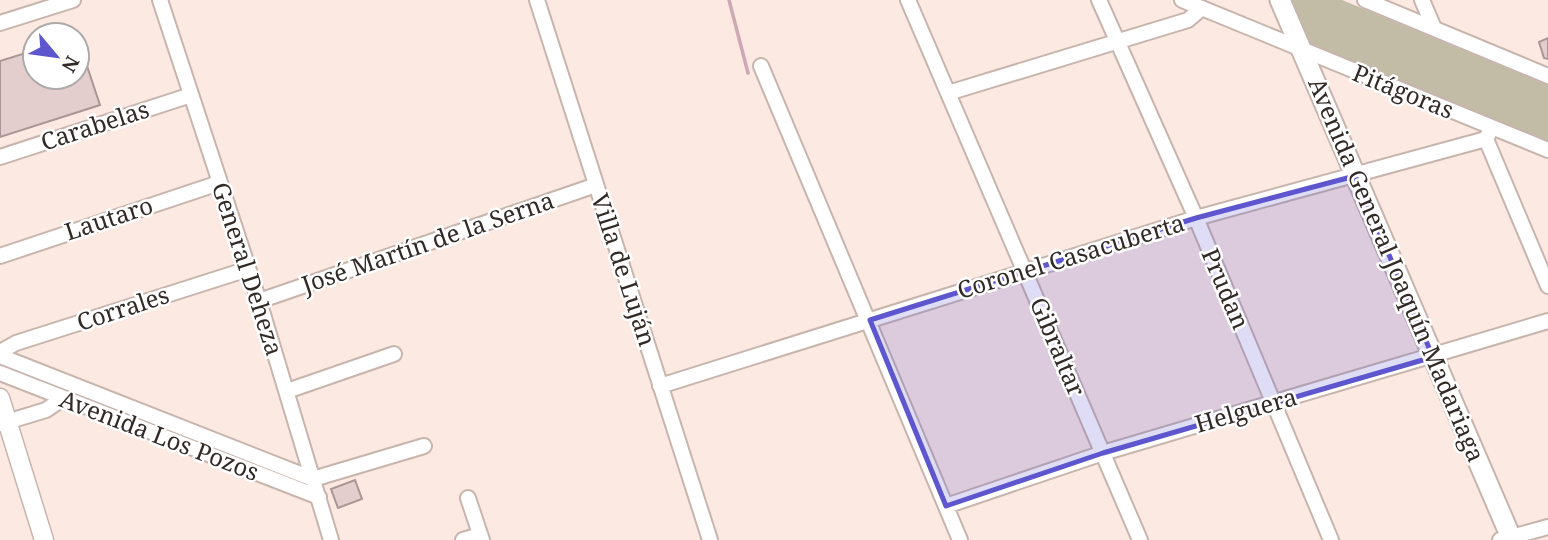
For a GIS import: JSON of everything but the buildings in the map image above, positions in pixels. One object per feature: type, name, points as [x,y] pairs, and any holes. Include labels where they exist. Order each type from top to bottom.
[{"type":"main road","name":"Avenida General Joaquín Madariaga","points":[[1280,0],[1508,539]]},
{"type":"street","points":[[0,23],[73,0]]},
{"type":"street","name":"General Deheza","points":[[160,0],[259,301],[331,540]]},
{"type":"street","name":"Villa de Luján","points":[[537,0],[710,540]]},
{"type":"street","name":"Gibraltar","points":[[908,0],[1140,540]]},
{"type":"street","name":"Prudan","points":[[1099,0],[1196,218],[1331,540]]},
{"type":"street","name":"Pitágoras","points":[[1182,0],[1489,134],[1548,150]]},
{"type":"street","points":[[1365,0],[1548,76]]},
{"type":"street","points":[[1422,0],[1434,29]]},
{"type":"street","points":[[948,93],[1188,20],[1202,8]]},
{"type":"street","points":[[761,66],[870,320],[960,540]]},
{"type":"street","name":"Carabelas","points":[[0,157],[191,95]]},
{"type":"street","points":[[1489,134],[1548,286]]},
{"type":"street","name":"Coronel Casacuberta","points":[[660,386],[1196,218],[1355,176],[1489,134]]},
{"type":"street","name":"Lautaro","points":[[0,256],[219,183]]},
{"type":"street","name":"José Martín de la Serna","points":[[259,301],[596,185]]},
{"type":"street","name":"Corrales","points":[[0,354],[16,343],[248,269]]},
{"type":"street","name":"Helguera","points":[[946,506],[1103,453],[1548,321]]},
{"type":"street","name":"Avenida Los Pozos","points":[[0,354],[313,479]]},
{"type":"street","points":[[287,391],[394,354]]},
{"type":"street","name":"Avenida Los Pozos","points":[[0,373],[318,497]]},
{"type":"street","points":[[0,398],[3,423],[44,540]]},
{"type":"street","points":[[3,423],[46,410],[62,399]]},
{"type":"street","points":[[313,479],[424,446]]},
{"type":"street","points":[[463,540],[481,537],[468,498]]},
{"type":"street","points":[[1508,539],[1548,527]]},
{"type":"highlighted area","points":[[1355,176],[1433,357],[1103,453],[946,506],[870,320],[1196,218]]},
{"type":"shaded area","points":[[1292,0],[1342,0],[1548,85],[1548,143],[1309,46],[1292,8]]},
{"type":"waterway","points":[[729,0],[748,73]]}]
